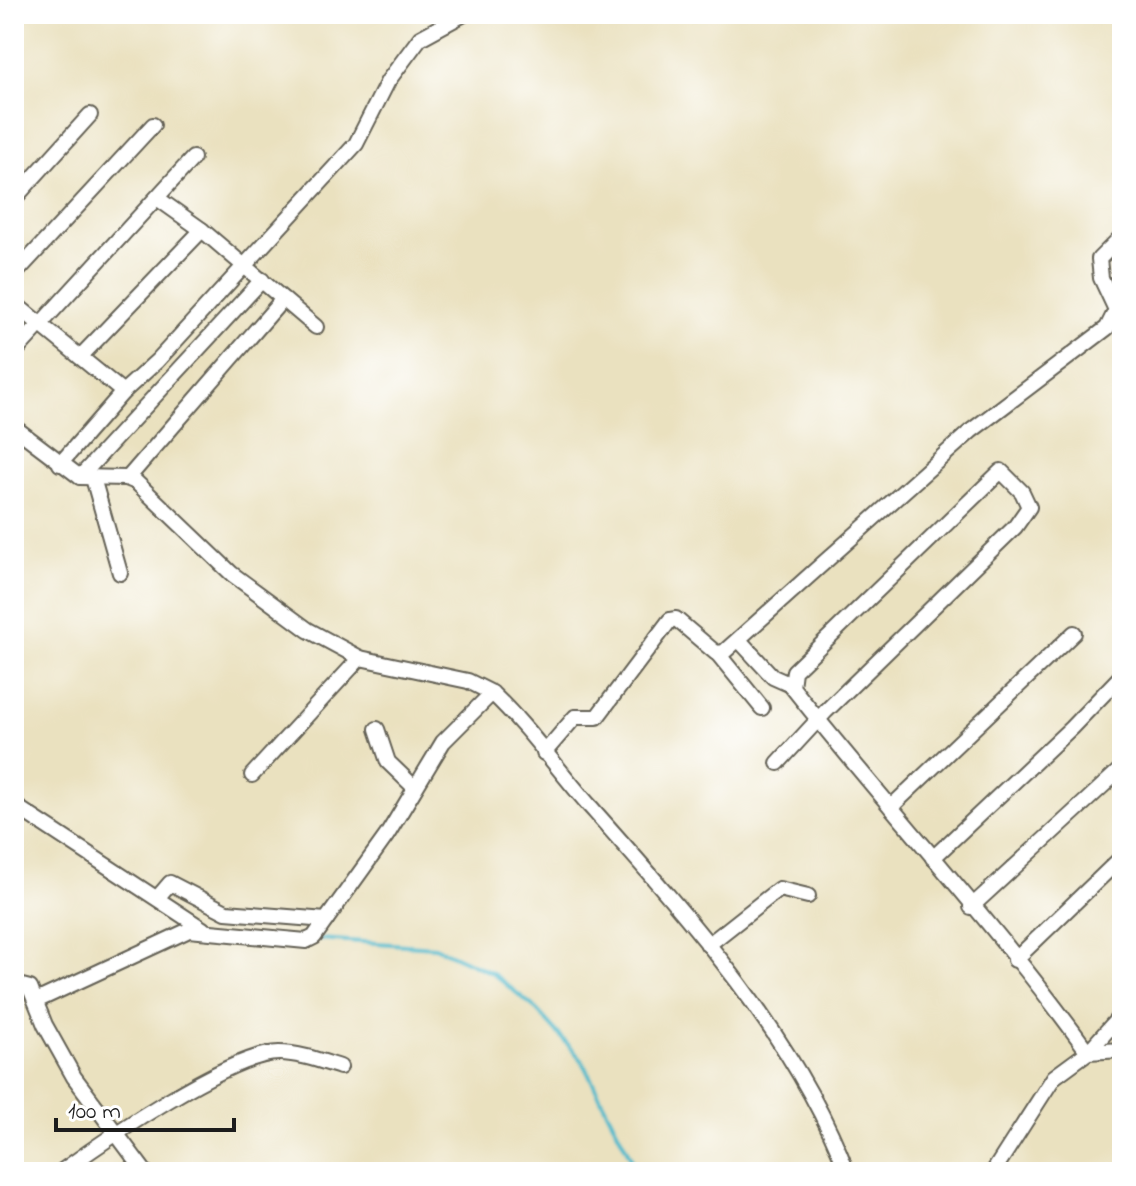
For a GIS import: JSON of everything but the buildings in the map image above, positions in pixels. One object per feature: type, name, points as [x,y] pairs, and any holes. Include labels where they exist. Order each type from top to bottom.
[{"type":"street","points":[[60,464],[123,392],[157,361],[356,144],[388,81],[420,38],[464,14]]},
{"type":"street","points":[[14,199],[90,115]]},
{"type":"street","points":[[14,275],[153,125]]},
{"type":"street","points":[[14,353],[193,158]]},
{"type":"street","points":[[157,198],[202,230],[316,327]]},
{"type":"street","points":[[80,357],[202,230]]},
{"type":"street","points":[[718,654],[739,640],[971,431],[1107,328],[1116,310],[1101,278],[1099,259],[1122,236]]},
{"type":"street","points":[[86,478],[262,280]]},
{"type":"street","points":[[128,478],[283,299]]},
{"type":"street","points":[[14,303],[123,392]]},
{"type":"street","points":[[14,427],[60,464],[86,478],[128,478],[232,574],[308,630],[360,658],[468,681],[492,693],[708,945],[776,1041],[827,1128],[847,1172]]},
{"type":"street","points":[[778,763],[1015,527],[1029,507],[1022,492],[1001,471],[794,671],[791,685]]},
{"type":"street","points":[[86,478],[120,573]]},
{"type":"street","points":[[544,753],[575,717],[592,719],[598,716],[671,619],[718,654],[762,708]]},
{"type":"street","points":[[891,807],[1074,633]]},
{"type":"street","points":[[739,640],[773,677],[791,685],[1088,1052]]},
{"type":"street","points":[[252,775],[360,658]]},
{"type":"street","points":[[933,858],[1120,680]]},
{"type":"street","points":[[36,1001],[180,933],[203,929],[306,941],[321,927],[387,835],[443,742],[492,693]]},
{"type":"street","points":[[377,729],[388,762],[415,788]]},
{"type":"street","points":[[971,907],[1122,768]]},
{"type":"street","points":[[14,805],[163,890],[226,912],[321,927]]},
{"type":"street","points":[[1015,960],[1122,857]]},
{"type":"street","points":[[708,945],[779,889],[808,896]]},
{"type":"street","points":[[163,890],[203,929]]},
{"type":"street","points":[[14,984],[29,986],[74,1077],[145,1172]]},
{"type":"street","points":[[993,1172],[1048,1083],[1088,1052],[1122,1014]]},
{"type":"street","points":[[1088,1052],[1122,1050]]},
{"type":"street","points":[[62,1171],[115,1133],[233,1066],[263,1055],[289,1054],[340,1067]]},
{"type":"waterway","points":[[319,939],[435,947],[492,973],[534,1007],[581,1059],[638,1172]]}]
